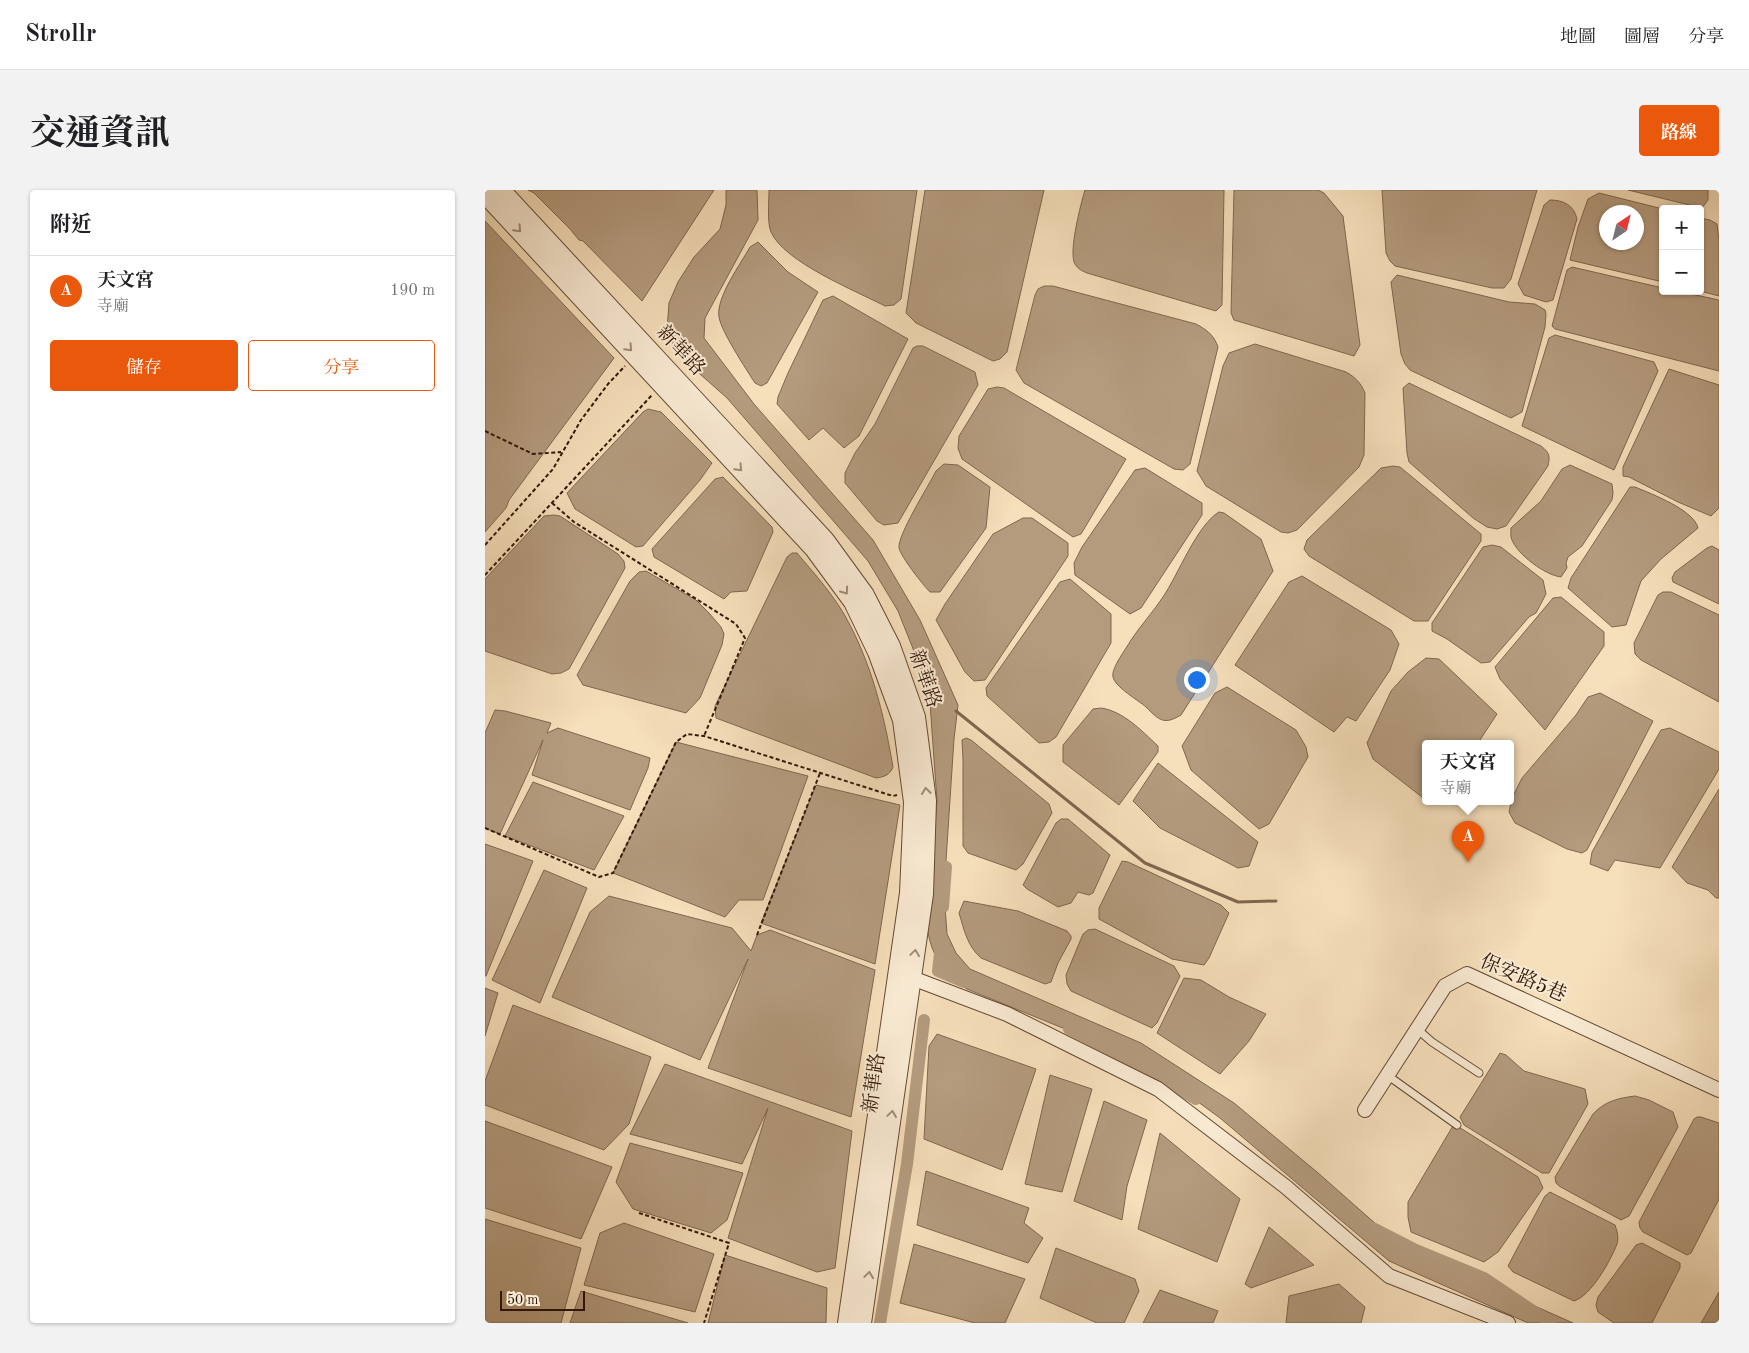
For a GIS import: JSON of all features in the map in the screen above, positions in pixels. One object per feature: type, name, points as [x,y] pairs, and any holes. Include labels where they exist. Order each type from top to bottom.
[{"type":"street","name":"新華路","points":[[501,190],[818,532],[865,594],[891,646],[916,717],[927,801],[924,894],[862,1323]]},
{"type":"street","name":"新華路","points":[[485,194],[814,549],[853,602],[877,652],[902,720],[913,802],[909,893],[847,1323]]},
{"type":"street","name":"保安路5巷","points":[[1365,1110],[1445,986],[1467,974],[1719,1090]]},
{"type":"street","points":[[912,978],[1007,1014],[1158,1089],[1286,1188],[1389,1276],[1508,1323]]},
{"type":"lane","points":[[1417,1029],[1432,1042],[1479,1073]]},
{"type":"lane","points":[[1387,1074],[1457,1124]]},
{"type":"path","points":[[485,545],[553,469],[581,420],[608,384],[635,354]]},
{"type":"path","points":[[485,575],[662,384]]},
{"type":"path","points":[[485,431],[533,454],[561,452]]},
{"type":"path","points":[[552,503],[575,522],[735,624],[745,638],[704,736]]},
{"type":"path","points":[[485,828],[599,877],[613,873],[676,742],[687,734],[704,736],[893,796],[911,792]]},
{"type":"path","points":[[757,935],[821,773]]},
{"type":"path","points":[[639,1213],[729,1243],[704,1323]]},
{"type":"shaded area","points":[[528,190],[714,190],[642,301],[534,193]]},
{"type":"shaded area","points":[[726,190],[757,190],[758,220],[705,318],[704,338],[754,404],[873,540],[920,620],[958,705],[944,891],[947,934],[956,953],[970,969],[1141,1043],[1234,1103],[1317,1172],[1402,1247],[1573,1323],[1528,1323],[1389,1261],[1220,1118],[1149,1066],[1124,1053],[967,989],[952,979],[943,969],[932,948],[926,917],[937,801],[929,689],[898,611],[868,561],[727,398],[692,367],[674,347],[667,329],[669,303],[678,282],[694,257],[720,229],[726,205]]},
{"type":"shaded area","points":[[769,190],[917,190],[901,299],[894,305],[885,306],[822,275],[790,254],[778,243],[771,232]]},
{"type":"shaded area","points":[[925,190],[1044,190],[1007,352],[1000,359],[993,361],[916,323],[906,313]]},
{"type":"shaded area","points":[[1085,190],[1224,190],[1222,305],[1216,311],[1079,269],[1073,258],[1073,250]]},
{"type":"shaded area","points":[[1234,190],[1318,190],[1324,193],[1343,216],[1360,345],[1354,356],[1234,320],[1231,313]]},
{"type":"shaded area","points":[[1382,190],[1537,190],[1511,279],[1504,288],[1492,288],[1395,266],[1386,253]]},
{"type":"shaded area","points":[[1628,190],[1708,190],[1708,200],[1704,205],[1690,205]]},
{"type":"shaded area","points":[[1599,193],[1659,208],[1659,281],[1570,260],[1578,227],[1588,199]]},
{"type":"shaded area","points":[[1550,200],[1567,204],[1576,214],[1577,219],[1553,300],[1546,302],[1524,295],[1518,284],[1544,205]]},
{"type":"shaded area","points":[[1704,219],[1717,224],[1719,241],[1719,296],[1704,292]]},
{"type":"shaded area","points":[[485,221],[614,358],[509,500],[506,508],[485,532]]},
{"type":"shaded area","points":[[758,242],[788,272],[818,292],[767,383],[761,386],[755,383],[740,360],[724,331],[719,317],[721,300],[730,281],[750,247]]},
{"type":"shaded area","points":[[1572,267],[1659,287],[1659,295],[1696,295],[1719,300],[1719,371],[1555,329],[1552,326],[1567,270]]},
{"type":"shaded area","points":[[1397,275],[1509,302],[1535,304],[1545,310],[1545,327],[1522,412],[1511,418],[1410,370],[1401,354],[1391,282]]},
{"type":"shaded area","points":[[1044,286],[1053,286],[1196,324],[1212,336],[1218,347],[1190,464],[1183,470],[1174,469],[1024,383],[1016,370],[1035,295],[1038,289]]},
{"type":"shaded area","points":[[833,296],[908,339],[859,436],[844,448],[823,428],[809,440],[777,404],[788,373],[823,300]]},
{"type":"shaded area","points":[[1555,335],[1654,362],[1658,371],[1614,470],[1522,426],[1549,338]]},
{"type":"shaded area","points":[[1255,344],[1346,372],[1362,386],[1365,393],[1364,455],[1359,467],[1297,530],[1288,533],[1281,532],[1206,486],[1197,471],[1223,366],[1229,353]]},
{"type":"shaded area","points":[[923,346],[975,372],[978,385],[898,523],[884,525],[877,521],[845,483],[845,473],[855,453],[875,424],[913,348]]},
{"type":"shaded area","points":[[1669,369],[1719,385],[1719,508],[1711,516],[1678,502],[1629,477],[1623,476],[1623,467]]},
{"type":"shaded area","points":[[1409,383],[1541,446],[1548,453],[1548,466],[1506,526],[1497,529],[1487,527],[1473,518],[1409,462],[1403,388]]},
{"type":"shaded area","points":[[1004,388],[1126,459],[1081,534],[1073,537],[962,459],[958,448],[959,436],[988,389]]},
{"type":"shaded area","points":[[648,409],[661,412],[712,463],[700,480],[643,546],[636,547],[575,509],[567,493],[643,412]]},
{"type":"shaded area","points":[[944,464],[958,465],[990,487],[986,528],[940,592],[930,592],[908,564],[899,548],[903,533],[914,510],[936,471]]},
{"type":"shaded area","points":[[1570,465],[1612,484],[1613,493],[1612,500],[1582,546],[1568,557],[1567,568],[1561,577],[1547,572],[1526,558],[1512,540],[1511,528],[1541,501],[1562,469]]},
{"type":"shaded area","points":[[1400,467],[1481,534],[1481,541],[1428,621],[1414,621],[1309,556],[1304,549],[1307,540],[1381,468]]},
{"type":"shaded area","points":[[1145,468],[1202,503],[1202,515],[1141,608],[1130,614],[1075,575],[1074,563],[1082,547],[1135,470]]},
{"type":"shaded area","points":[[723,477],[772,527],[773,532],[747,591],[731,592],[724,599],[654,557],[652,549],[715,479]]},
{"type":"shaded area","points":[[1630,487],[1635,487],[1681,509],[1695,521],[1698,528],[1661,559],[1641,581],[1626,625],[1612,627],[1568,588],[1571,578]]},
{"type":"shaded area","points":[[1219,512],[1224,513],[1261,539],[1273,571],[1181,715],[1170,720],[1162,720],[1122,689],[1115,681],[1113,673],[1116,664],[1131,640],[1169,588],[1188,551],[1203,528]]},
{"type":"shaded area","points":[[544,516],[560,516],[618,554],[624,561],[625,568],[569,669],[561,673],[552,674],[485,651],[485,579]]},
{"type":"shaded area","points":[[1023,518],[1032,518],[1068,543],[1068,556],[985,680],[974,681],[965,672],[936,620],[993,534]]},
{"type":"shaded area","points":[[1492,545],[1501,547],[1543,580],[1546,594],[1536,613],[1529,617],[1490,662],[1481,663],[1447,639],[1432,631],[1432,623],[1483,547]]},
{"type":"shaded area","points":[[1712,546],[1719,550],[1719,604],[1673,582],[1672,578],[1675,572]]},
{"type":"shaded area","points":[[792,553],[797,553],[822,582],[844,614],[862,650],[881,708],[893,767],[884,776],[876,778],[716,718],[715,706],[787,557]]},
{"type":"shaded area","points":[[646,571],[696,600],[721,627],[724,634],[722,645],[700,698],[686,713],[583,685],[577,675],[630,581],[639,572]]},
{"type":"shaded area","points":[[1302,576],[1391,630],[1399,644],[1390,670],[1356,721],[1347,717],[1334,732],[1235,665],[1289,582]]},
{"type":"shaded area","points":[[1070,579],[1111,614],[1111,643],[1056,737],[1049,742],[1039,743],[987,696],[986,688],[1060,582]]},
{"type":"shaded area","points":[[1663,592],[1671,592],[1719,615],[1719,702],[1641,660],[1635,654],[1634,643],[1658,595]]},
{"type":"shaded area","points":[[1561,597],[1604,632],[1604,646],[1545,730],[1500,679],[1495,667],[1553,598]]},
{"type":"shaded area","points":[[1426,658],[1439,659],[1497,714],[1480,740],[1422,740],[1422,797],[1373,759],[1367,743],[1391,691],[1408,672]]},
{"type":"shaded area","points":[[1227,687],[1296,730],[1306,747],[1308,757],[1269,824],[1259,829],[1191,770],[1182,746],[1215,693]]},
{"type":"shaded area","points":[[1600,693],[1653,721],[1587,850],[1582,853],[1567,849],[1515,823],[1509,812],[1510,805],[1514,805],[1514,794],[1522,778],[1576,715],[1588,697]]},
{"type":"shaded area","points":[[1101,708],[1124,717],[1158,746],[1158,752],[1119,805],[1063,762],[1063,745],[1093,709]]},
{"type":"shaded area","points":[[495,710],[551,723],[547,733],[558,728],[650,758],[648,768],[630,810],[532,775],[543,740],[500,834],[485,828],[485,733]]},
{"type":"shaded area","points":[[1670,728],[1719,752],[1719,769],[1660,868],[1615,860],[1608,871],[1590,864],[1592,852],[1661,730]]},
{"type":"shaded area","points":[[966,738],[971,740],[1049,804],[1052,813],[1023,864],[1016,870],[968,853],[963,846],[962,740]]},
{"type":"shaded area","points":[[676,742],[808,776],[763,900],[739,900],[725,917],[613,873]]},
{"type":"shaded area","points":[[1158,763],[1258,842],[1249,866],[1238,868],[1160,828],[1133,801]]},
{"type":"shaded area","points":[[533,782],[624,816],[594,870],[505,836]]},
{"type":"shaded area","points":[[816,785],[900,805],[875,964],[761,923]]},
{"type":"shaded area","points":[[1719,789],[1719,898],[1716,898],[1708,890],[1687,883],[1672,867]]},
{"type":"shaded area","points":[[1061,819],[1068,819],[1110,855],[1093,893],[1089,895],[1078,892],[1071,903],[1058,907],[1023,885],[1056,823]]},
{"type":"shaded area","points":[[485,844],[533,861],[486,976],[485,976]]},
{"type":"shaded area","points":[[1122,861],[1128,862],[1221,905],[1229,913],[1204,965],[1172,959],[1099,919],[1099,908]]},
{"type":"shaded area","points":[[544,870],[587,888],[540,1003],[492,980]]},
{"type":"shaded area","points":[[609,896],[732,928],[751,951],[757,935],[770,930],[875,970],[851,1117],[708,1068],[748,959],[700,1060],[552,997],[590,912]]},
{"type":"shaded area","points":[[964,901],[1018,911],[1067,931],[1071,939],[1058,963],[1051,982],[1045,984],[981,958],[969,943],[959,913]]},
{"type":"shaded area","points":[[1095,929],[1174,966],[1180,976],[1157,1023],[1152,1028],[1071,991],[1067,984],[1066,975],[1083,934],[1088,930]]},
{"type":"shaded area","points":[[1184,978],[1201,980],[1229,997],[1266,1014],[1249,1041],[1220,1074],[1157,1033]]},
{"type":"shaded area","points":[[485,988],[498,993],[485,1036]]},
{"type":"shaded area","points":[[513,1005],[651,1057],[629,1124],[604,1150],[485,1105],[485,1081]]},
{"type":"shaded area","points":[[937,1034],[1036,1069],[1002,1170],[924,1139],[929,1046]]},
{"type":"shaded area","points":[[1500,1053],[1506,1055],[1524,1071],[1585,1089],[1588,1104],[1549,1173],[1542,1173],[1464,1125],[1460,1117]]},
{"type":"shaded area","points":[[665,1064],[852,1131],[835,1268],[817,1272],[728,1238],[768,1108],[742,1164],[630,1134]]},
{"type":"shaded area","points":[[1050,1075],[1092,1089],[1062,1192],[1025,1184]]},
{"type":"shaded area","points":[[1635,1096],[1649,1100],[1673,1112],[1678,1127],[1629,1216],[1621,1220],[1559,1186],[1556,1183],[1555,1177],[1593,1114],[1602,1106],[1613,1101]]},
{"type":"shaded area","points":[[1104,1101],[1147,1120],[1127,1186],[1122,1220],[1074,1201]]},
{"type":"shaded area","points":[[1697,1117],[1719,1123],[1719,1199],[1691,1253],[1687,1255],[1643,1232],[1639,1222],[1694,1119]]},
{"type":"shaded area","points":[[485,1121],[612,1167],[581,1239],[485,1208]]},
{"type":"shaded area","points":[[1454,1124],[1538,1177],[1543,1188],[1498,1252],[1484,1262],[1411,1232],[1408,1202]]},
{"type":"shaded area","points":[[1160,1133],[1240,1199],[1217,1262],[1138,1229]]},
{"type":"shaded area","points":[[630,1143],[743,1173],[727,1220],[711,1233],[633,1209],[616,1182]]},
{"type":"shaded area","points":[[926,1171],[1029,1208],[1024,1223],[1043,1238],[1028,1263],[917,1225]]},
{"type":"shaded area","points":[[1550,1192],[1615,1225],[1617,1232],[1617,1244],[1605,1268],[1587,1292],[1574,1301],[1513,1272],[1508,1266],[1545,1196]]},
{"type":"shaded area","points":[[485,1219],[581,1248],[561,1323],[485,1323]]},
{"type":"shaded area","points":[[624,1223],[714,1254],[695,1312],[584,1285],[600,1233]]},
{"type":"shaded area","points":[[1269,1227],[1314,1265],[1251,1288],[1245,1284]]},
{"type":"shaded area","points":[[1642,1243],[1680,1263],[1680,1268],[1652,1323],[1614,1323],[1598,1312],[1596,1305],[1598,1297],[1636,1245]]},
{"type":"shaded area","points":[[914,1244],[1025,1279],[1005,1323],[975,1323],[900,1303]]},
{"type":"shaded area","points":[[1056,1248],[1135,1279],[1139,1291],[1124,1323],[1097,1323],[1040,1298]]},
{"type":"shaded area","points":[[725,1255],[827,1288],[826,1323],[708,1323]]},
{"type":"shaded area","points":[[1339,1284],[1365,1307],[1361,1323],[1286,1323],[1289,1296]]},
{"type":"shaded area","points":[[1160,1290],[1218,1311],[1213,1323],[1143,1323]]},
{"type":"shaded area","points":[[581,1291],[688,1323],[570,1323]]},
{"type":"shaded area","points":[[1719,1292],[1719,1323],[1701,1323]]},
{"type":"waterway","points":[[956,711],[1145,863],[1238,902],[1276,901]]},
{"type":"waterway","points":[[943,907],[946,867]]},
{"type":"waterway","points":[[941,945],[938,971],[964,982]]},
{"type":"waterway","points":[[880,1323],[907,1164],[924,1020]]},
{"type":"waterway","points":[[1069,1029],[1130,1060],[1196,1099]]},
{"type":"waterway","points":[[1373,1228],[1416,1250],[1484,1278],[1551,1323]]},
{"type":"place","name":"天文宮","points":[[1468,862]]}]
